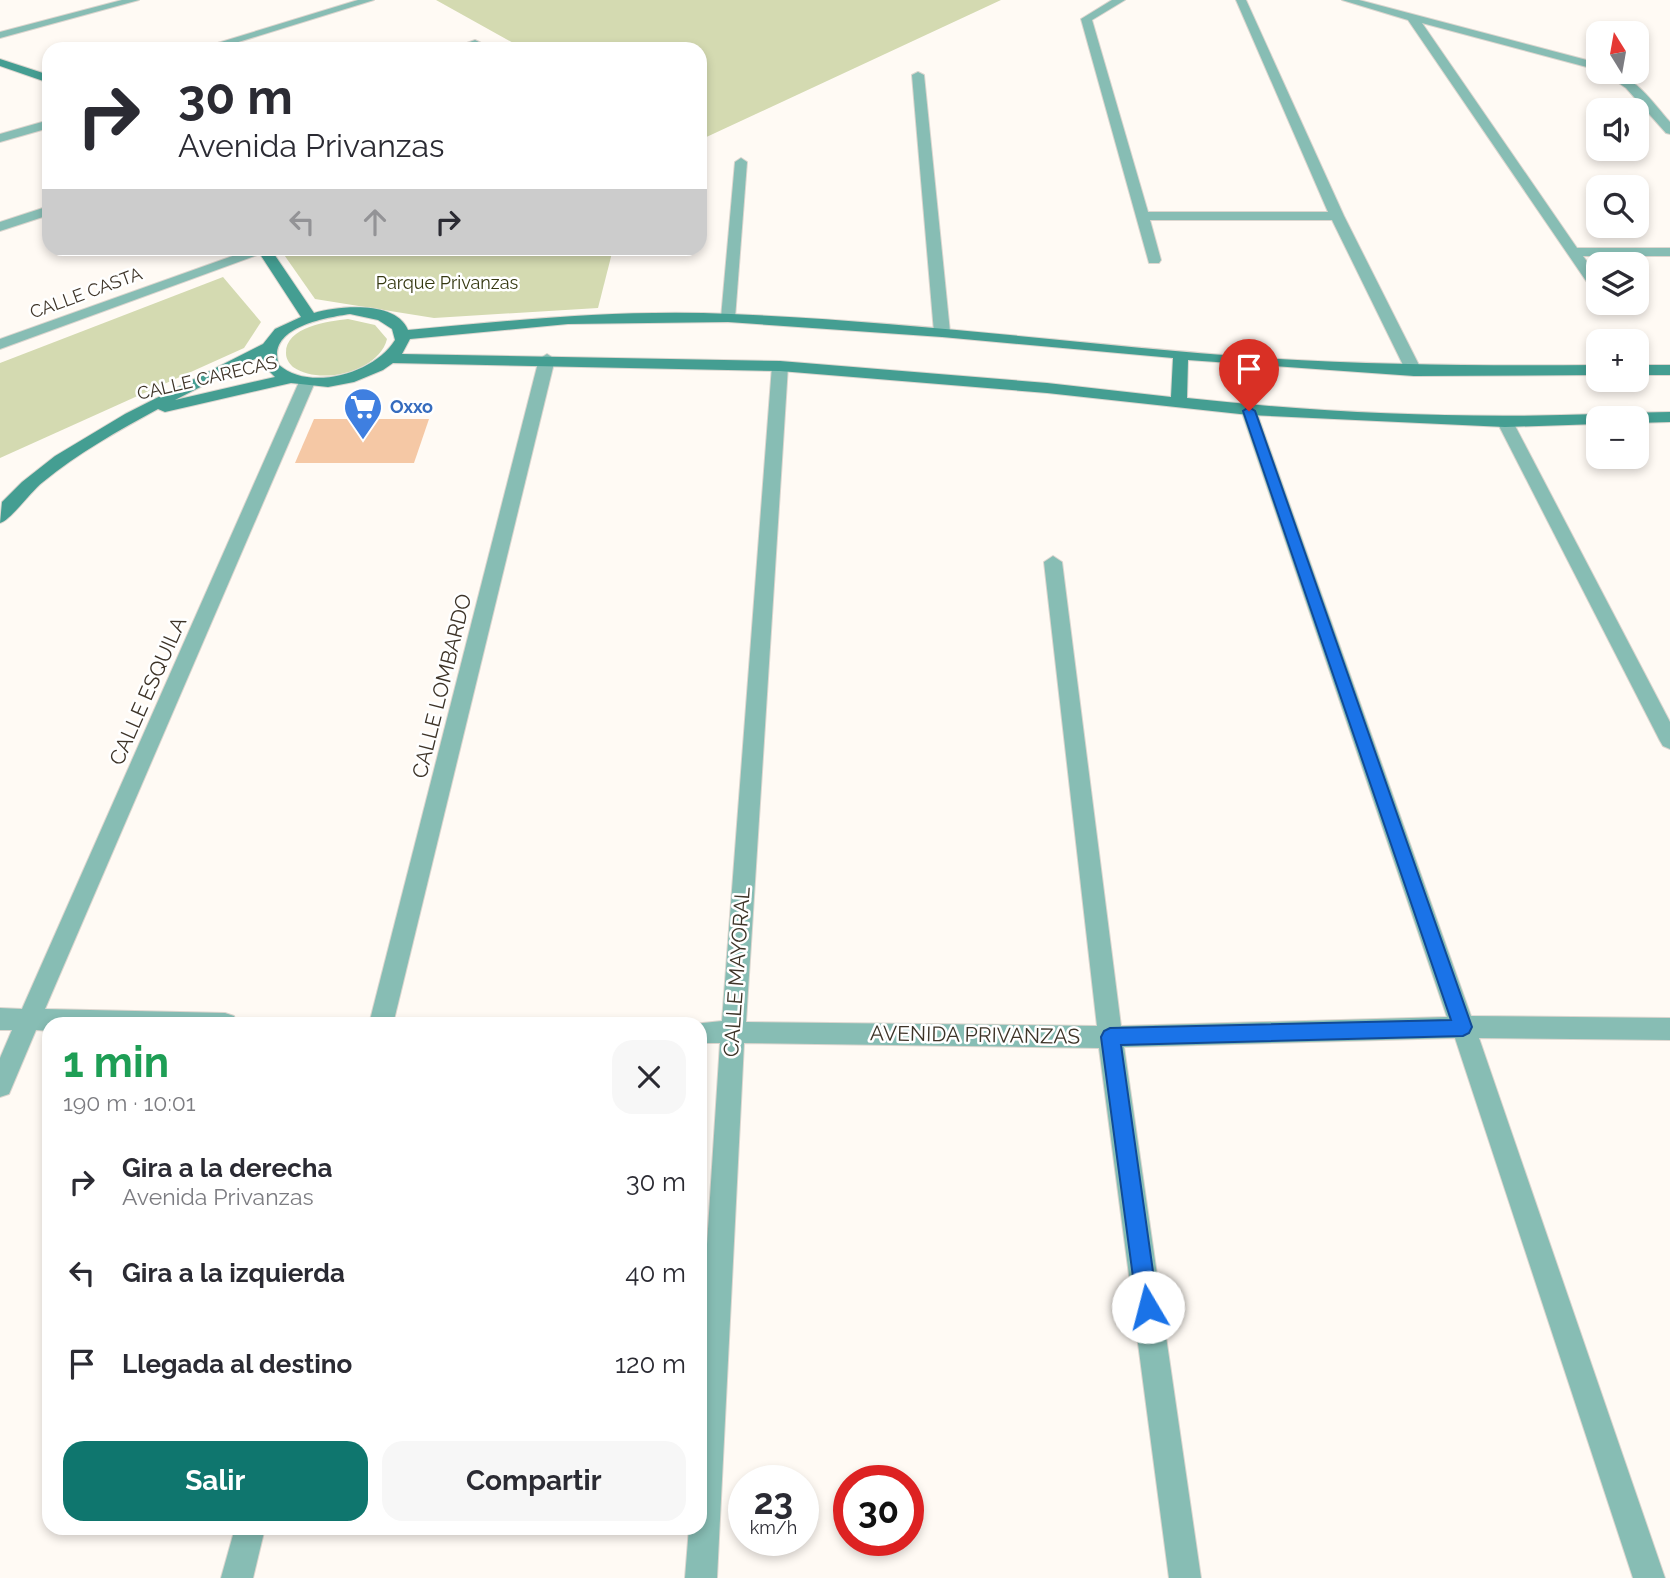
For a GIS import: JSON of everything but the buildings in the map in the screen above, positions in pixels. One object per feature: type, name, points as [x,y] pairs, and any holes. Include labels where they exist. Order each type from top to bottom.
[{"type":"street","points":[[0,35],[134,0]]},
{"type":"street","points":[[228,42],[369,0]]},
{"type":"street","points":[[1120,0],[1086,19],[1154,260]]},
{"type":"street","points":[[1241,0],[1337,216],[1414,371]]},
{"type":"street","points":[[1346,0],[1586,64]]},
{"type":"street","points":[[1412,18],[1586,271]]},
{"type":"street","points":[[0,62],[42,77]]},
{"type":"street","points":[[918,75],[942,332]]},
{"type":"street","points":[[1628,84],[1670,130]]},
{"type":"street","points":[[0,138],[42,126]]},
{"type":"street","points":[[728,318],[741,162]]},
{"type":"street","points":[[0,227],[42,212]]},
{"type":"street","points":[[1142,216],[1337,216]]},
{"type":"street","points":[[1573,252],[1670,252]]},
{"type":"street","name":"CALLE CASTA","points":[[0,344],[245,256]]},
{"type":"street","points":[[269,256],[309,317],[329,312],[370,311],[386,316],[397,324],[403,335],[401,346],[393,358]]},
{"type":"street","name":"CALLE CARECAS","points":[[0,517],[10,501],[46,469],[132,415],[271,346],[277,336],[309,317]]},
{"type":"street","points":[[403,335],[568,320],[728,318],[942,332],[1181,355],[1414,371],[1586,370]]},
{"type":"street","points":[[271,346],[268,355],[271,365],[299,380]]},
{"type":"street","points":[[1179,403],[1181,355]]},
{"type":"street","points":[[393,358],[547,359],[780,366],[1047,388],[1249,411],[1505,422],[1586,419]]},
{"type":"street","name":"CALLE CARECAS","points":[[132,415],[299,380],[325,383],[362,376],[393,358]]},
{"type":"street","name":"CALLE LOMBARDO","points":[[383,1017],[547,359]]},
{"type":"street","name":"CALLE MAYORAL","points":[[707,1476],[733,1032],[780,366]]},
{"type":"street","points":[[1649,370],[1670,370]]},
{"type":"street","name":"CALLE ESQUILA","points":[[0,1086],[299,380]]},
{"type":"street","points":[[1249,411],[1463,1027],[1649,1578]]},
{"type":"street","points":[[1649,417],[1670,417]]},
{"type":"street","points":[[1505,422],[1670,741]]},
{"type":"street","points":[[1054,562],[1110,1037],[1185,1578]]},
{"type":"street","points":[[0,1019],[42,1018]]},
{"type":"street","name":"AVENIDA PRIVANZAS","points":[[707,1032],[1110,1037],[1463,1027],[1670,1029]]},
{"type":"street","points":[[237,1578],[248,1535]]},
{"type":"street","name":"CALLE MAYORAL","points":[[701,1578],[704,1535]]},
{"type":"green space","points":[[436,0],[1001,0],[707,137],[707,42],[511,42]]},
{"type":"green space","name":"Parque Privanzas","points":[[285,256],[611,256],[598,308],[434,318],[315,299]]},
{"type":"green space","points":[[223,277],[261,322],[244,348],[0,458],[0,363]]},
{"type":"green space","points":[[348,319],[375,325],[387,339],[373,360],[347,373],[332,375],[304,373],[290,364],[286,353],[288,344],[300,331]]},
{"type":"place","name":"Oxxo","points":[[363,441]]},
{"type":"route","points":[[1148,1307],[1110,1037],[1463,1027],[1249,411]]}]
